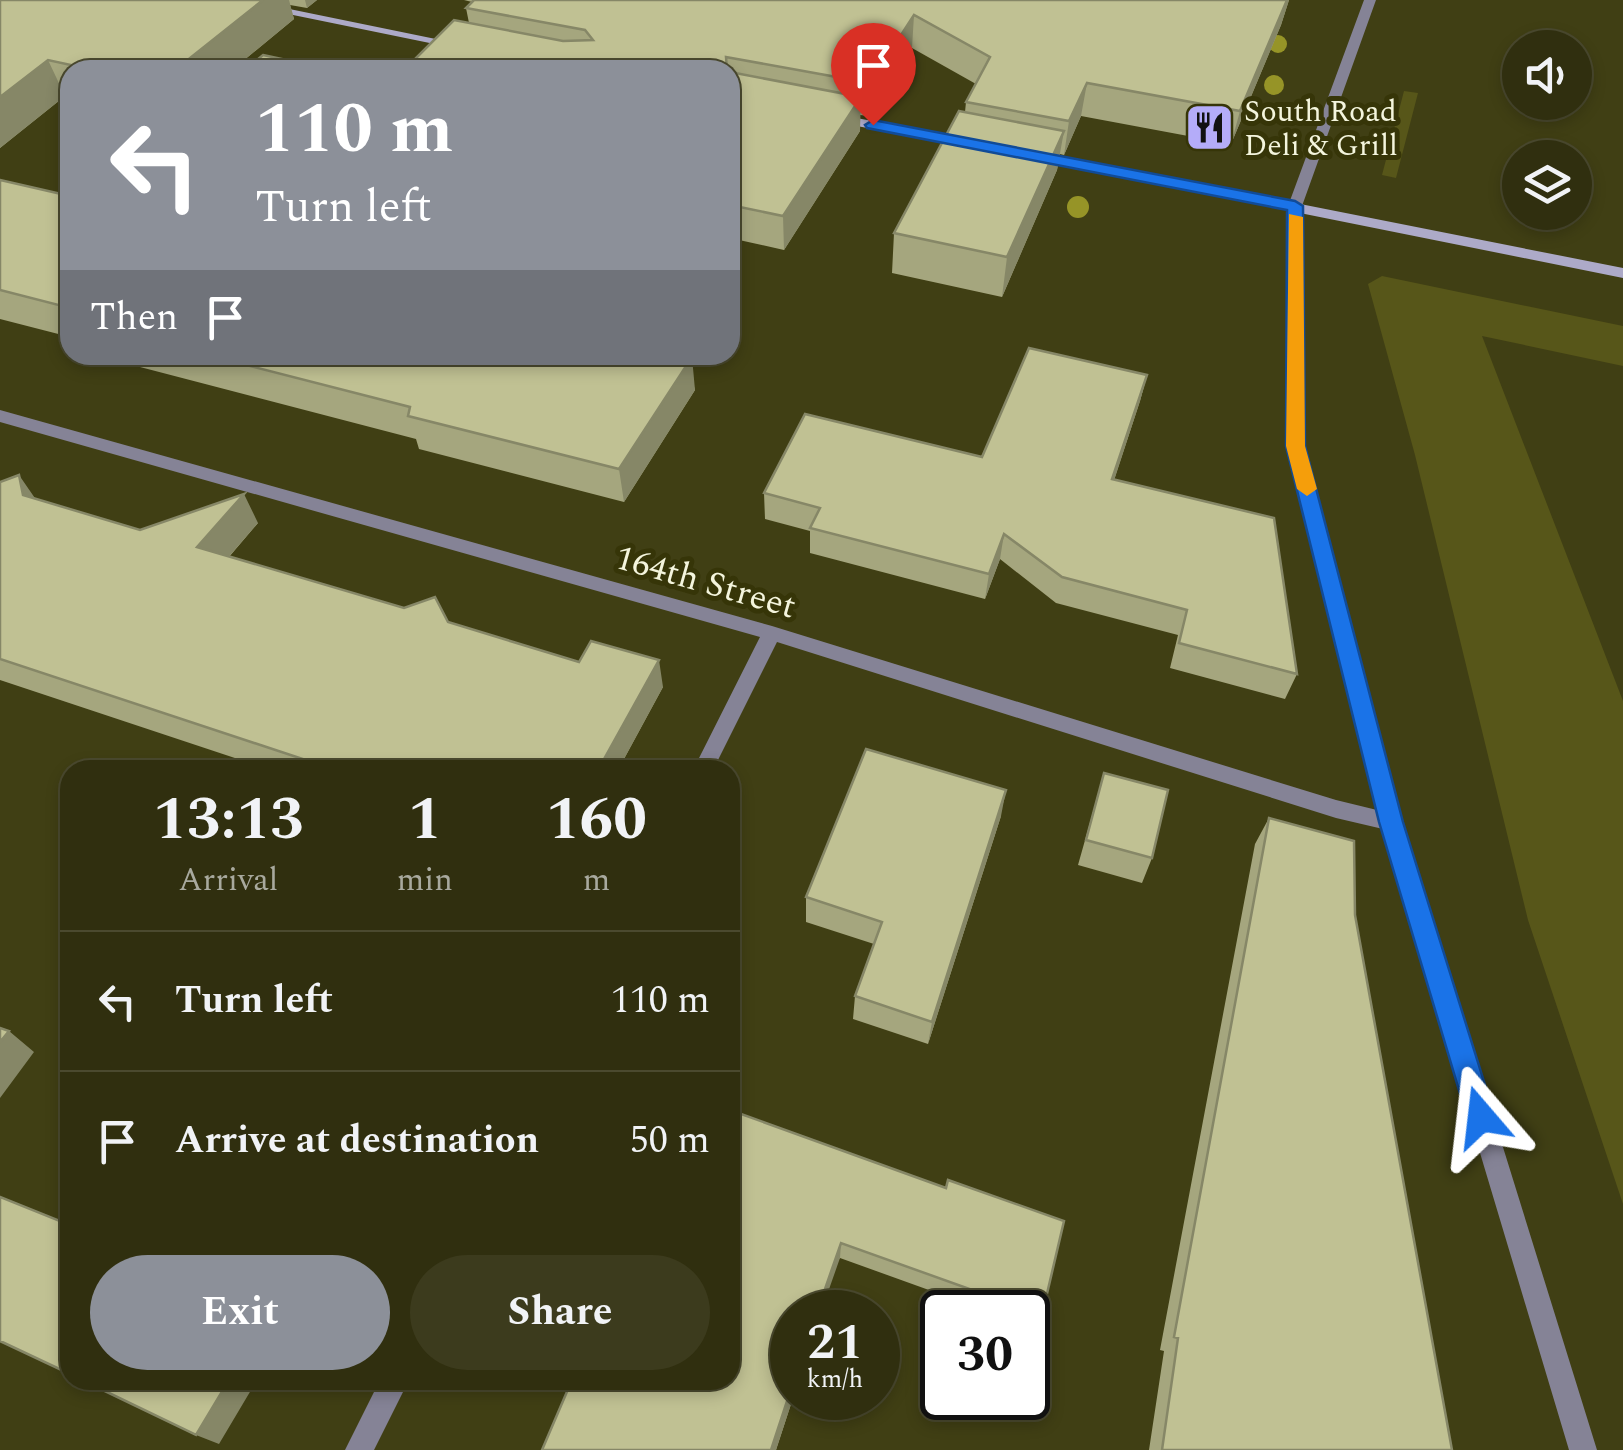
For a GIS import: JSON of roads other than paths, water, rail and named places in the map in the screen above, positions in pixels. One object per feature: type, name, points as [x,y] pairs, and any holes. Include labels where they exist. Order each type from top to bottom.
[{"type":"main road","points":[[226,0],[474,48]]},
{"type":"main road","points":[[825,116],[978,145]]},
{"type":"main road","points":[[1016,152],[1623,273]]},
{"type":"street","points":[[1370,0],[1295,206],[1296,446],[1391,822],[1583,1450]]},
{"type":"street","name":"164th Street","points":[[0,416],[772,633],[1336,810],[1391,822]]},
{"type":"street","points":[[708,760],[772,633]]},
{"type":"street","points":[[359,1450],[389,1390]]},
{"type":"place","name":"South Road Deli & Grill","points":[[1209,128]]}]
